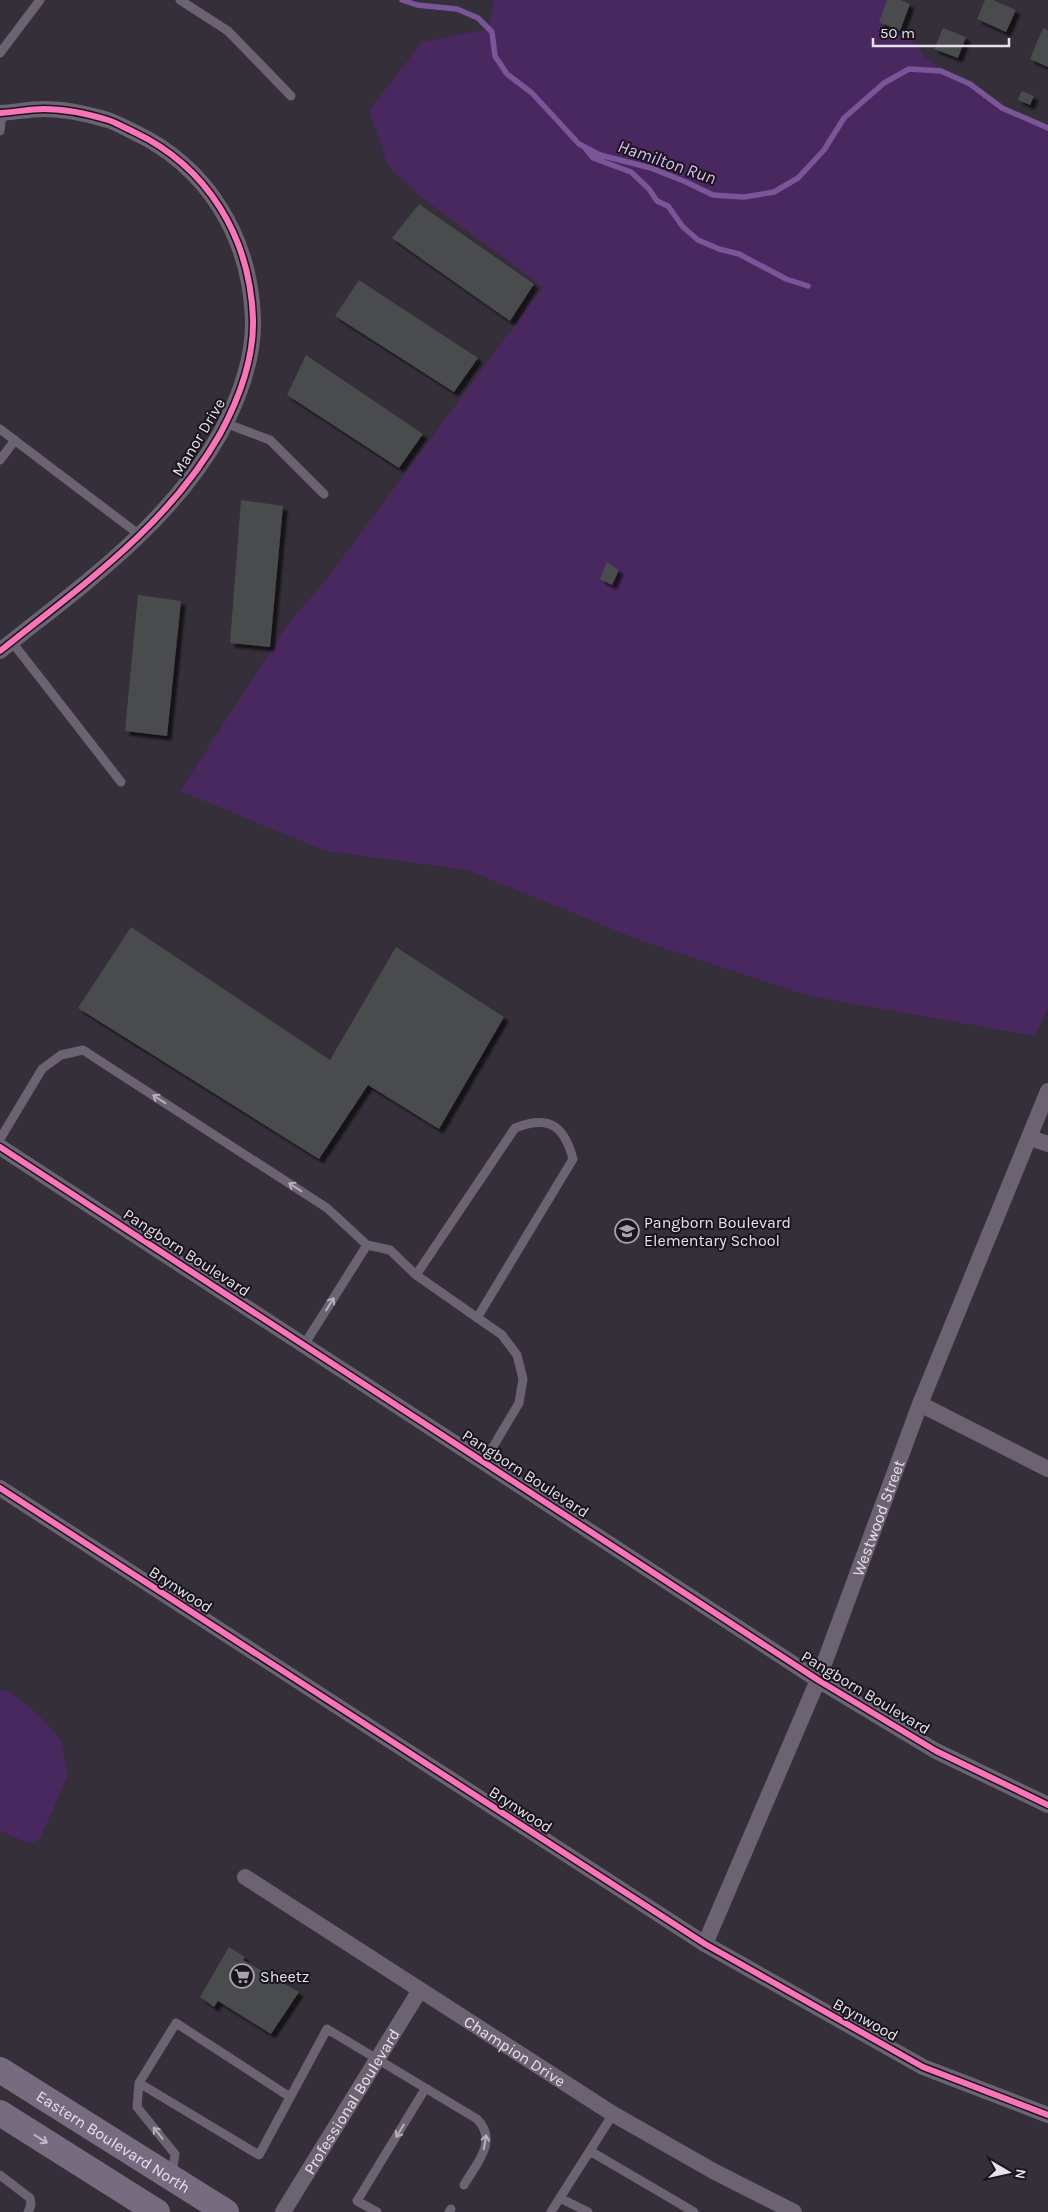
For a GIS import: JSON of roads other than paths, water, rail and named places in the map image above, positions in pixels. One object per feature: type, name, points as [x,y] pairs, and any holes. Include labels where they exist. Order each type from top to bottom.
[{"type":"main road","name":"Eastern Boulevard North","points":[[0,2070],[113,2142],[172,2176],[226,2212]]},
{"type":"main road","points":[[0,2090],[113,2142]]},
{"type":"main road","points":[[0,2113],[157,2212]]},
{"type":"street","name":"Manor Drive","points":[[1,113],[44,109],[110,120],[162,146],[185,164],[207,187],[225,214],[245,263],[253,320],[249,359],[240,393],[225,424],[202,463],[181,491],[141,536],[6,646]]},
{"type":"street","name":"Westwood Street","points":[[705,1944],[818,1680],[920,1404],[1048,1091]]},
{"type":"street","points":[[1030,1138],[1048,1144]]},
{"type":"street","name":"Pangborn Boulevard","points":[[0,1146],[818,1680],[936,1751],[1048,1805]]},
{"type":"street","points":[[920,1404],[1048,1469]]},
{"type":"street","name":"Brynwood","points":[[0,1488],[705,1944],[923,2067],[1048,2115]]},
{"type":"street","name":"Champion Drive","points":[[245,1877],[613,2114],[715,2172],[794,2212]]},
{"type":"street","name":"Professional Boulevard","points":[[283,2212],[420,1990]]},
{"type":"lane","points":[[0,53],[40,0]]},
{"type":"lane","points":[[180,0],[228,31],[291,96]]},
{"type":"lane","points":[[0,131],[1,113]]},
{"type":"lane","points":[[225,424],[270,440],[324,494]]},
{"type":"lane","points":[[0,429],[141,536]]},
{"type":"lane","points":[[0,460],[15,440]]},
{"type":"lane","points":[[6,646],[121,782]]},
{"type":"lane","points":[[0,1139],[42,1069],[61,1055],[82,1050],[328,1208],[367,1245],[390,1250],[416,1275],[502,1335],[517,1355],[523,1379],[519,1403],[484,1462]]},
{"type":"lane","points":[[416,1275],[515,1128],[532,1121],[548,1122],[568,1140],[573,1159],[477,1318]]},
{"type":"lane","points":[[304,1345],[367,1245]]},
{"type":"lane","points":[[172,2176],[175,2154],[137,2107],[139,2083],[176,2023],[290,2097]]},
{"type":"lane","points":[[139,2083],[259,2154],[327,2029],[477,2119],[485,2127],[488,2137],[485,2148],[464,2185]]},
{"type":"lane","points":[[376,2212],[357,2201],[425,2089]]},
{"type":"lane","points":[[552,2212],[613,2114]]},
{"type":"lane","points":[[590,2151],[694,2212]]},
{"type":"lane","points":[[0,2175],[30,2198],[31,2205],[28,2212]]},
{"type":"lane","points":[[560,2198],[588,2212]]},
{"type":"waterway","name":"Hamilton Run","points":[[402,0],[417,5],[457,9],[478,18],[492,32],[495,56],[507,74],[532,93],[579,144],[600,155],[651,168],[713,195],[744,197],[774,192],[798,178],[824,150],[844,118],[884,83],[909,69],[941,71],[970,84],[1002,108],[1048,128]]},
{"type":"waterway","points":[[585,148],[593,158],[631,172],[649,189],[657,201],[668,206],[683,227],[698,240],[719,249],[739,254],[786,279],[808,286]]},
{"type":"place","name":"Pangborn Boulevard Elementary School","points":[[627,1231]]},
{"type":"place","name":"Sheetz","points":[[242,1976]]}]
